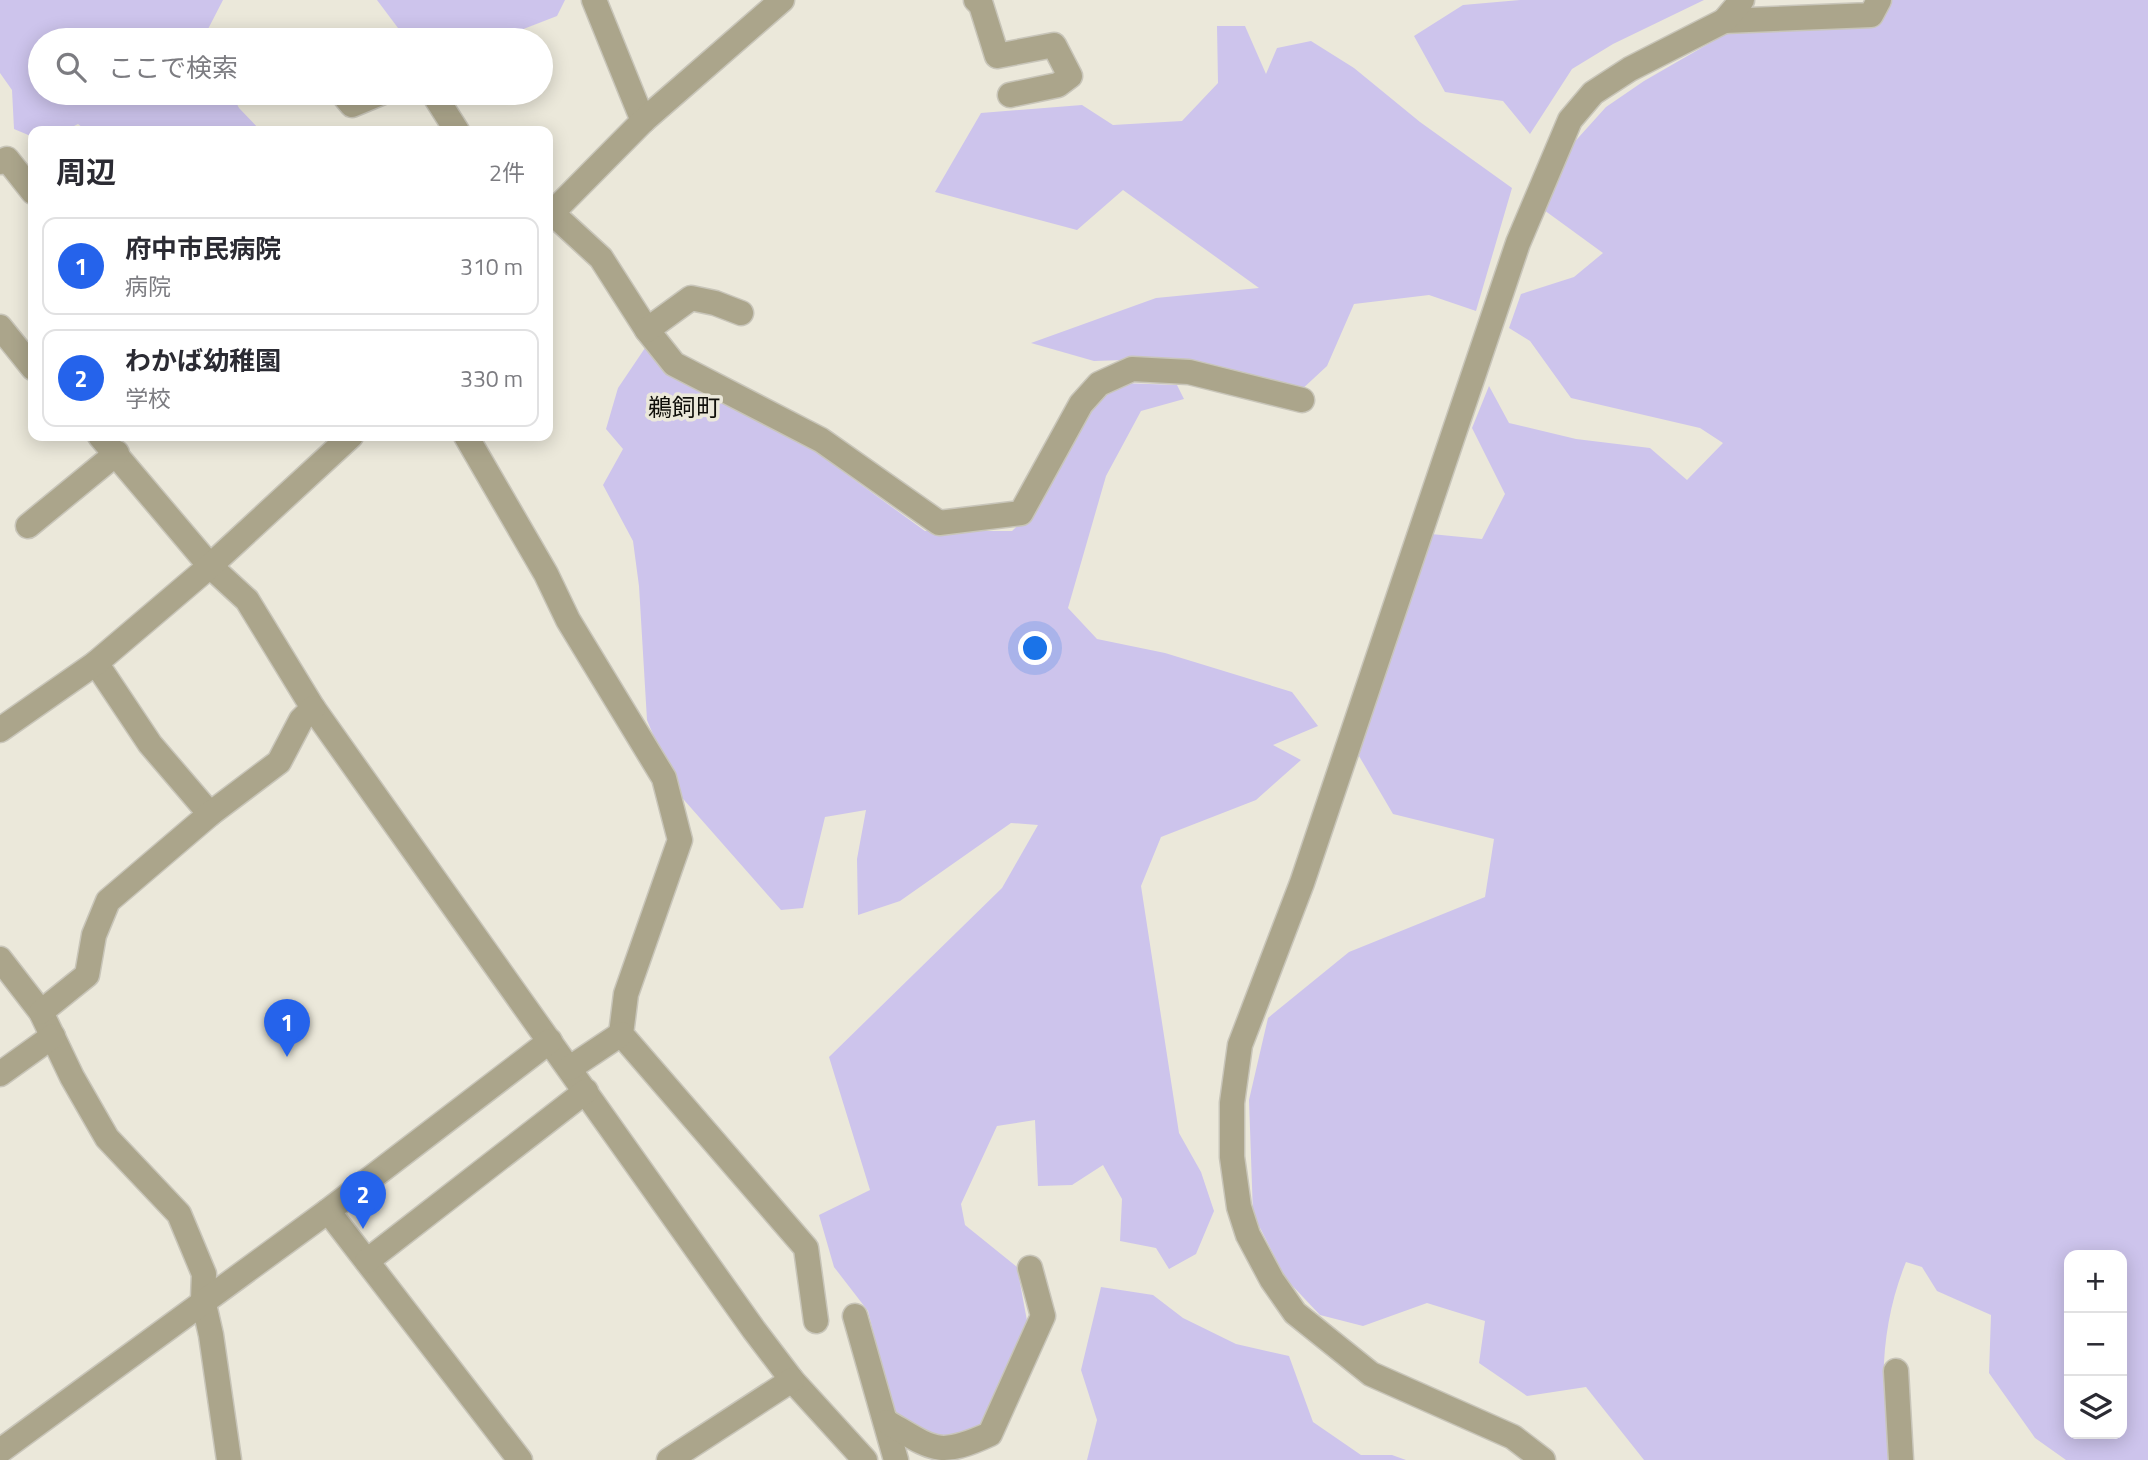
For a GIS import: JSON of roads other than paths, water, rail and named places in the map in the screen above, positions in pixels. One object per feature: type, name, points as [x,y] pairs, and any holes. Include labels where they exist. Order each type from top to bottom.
[{"type":"street","points":[[594,0],[643,121]]},
{"type":"street","points":[[553,211],[643,121],[782,0]]},
{"type":"street","points":[[976,0],[997,56],[1054,45],[1070,76],[1058,85],[1010,95]]},
{"type":"street","points":[[1543,1460],[1513,1437],[1371,1374],[1295,1313],[1272,1280],[1248,1235],[1238,1207],[1232,1157],[1232,1103],[1240,1045],[1301,883],[1518,243],[1570,120],[1593,93],[1630,69],[1734,11],[1871,15],[1880,0]]},
{"type":"street","points":[[441,105],[454,126]]},
{"type":"street","points":[[0,162],[7,159],[28,186]]},
{"type":"street","points":[[553,218],[601,258],[647,330],[674,364],[821,440],[939,523],[1021,513],[1081,404],[1099,384],[1132,369],[1189,372],[1301,400]]},
{"type":"street","points":[[647,330],[691,298],[715,303],[741,313]]},
{"type":"street","points":[[0,327],[28,362]]},
{"type":"street","points":[[0,730],[96,663],[210,566],[346,441]]},
{"type":"street","points":[[469,441],[546,575],[568,620],[664,778],[680,840],[626,993],[621,1034],[806,1248],[816,1321]]},
{"type":"street","points":[[28,526],[108,444],[210,566],[247,600],[313,708],[792,1380],[865,1460]]},
{"type":"street","points":[[96,663],[150,744],[211,814]]},
{"type":"street","points":[[41,1012],[87,975],[94,935],[108,901],[211,814],[279,762],[301,720],[313,708]]},
{"type":"street","points":[[0,958],[41,1012],[107,1138],[179,1214],[204,1274],[203,1300],[211,1335],[229,1460]]},
{"type":"street","points":[[570,1068],[621,1034]]},
{"type":"street","points":[[0,1074],[53,1036]]},
{"type":"street","points":[[0,1451],[328,1210],[550,1041]]},
{"type":"street","points":[[366,1261],[586,1091]]},
{"type":"street","points":[[328,1210],[520,1460]]},
{"type":"street","points":[[887,1422],[933,1449],[960,1448],[989,1434],[1043,1316],[1030,1268]]},
{"type":"street","points":[[855,1316],[896,1460]]},
{"type":"street","points":[[1896,1371],[1901,1460]]},
{"type":"street","points":[[669,1460],[792,1380]]},
{"type":"place","name":"府中市民病院","points":[[287,1057]]},
{"type":"place","name":"わかば幼稚園","points":[[363,1229]]},
{"type":"district","name":"鵜飼町","points":[[684,407]]}]
